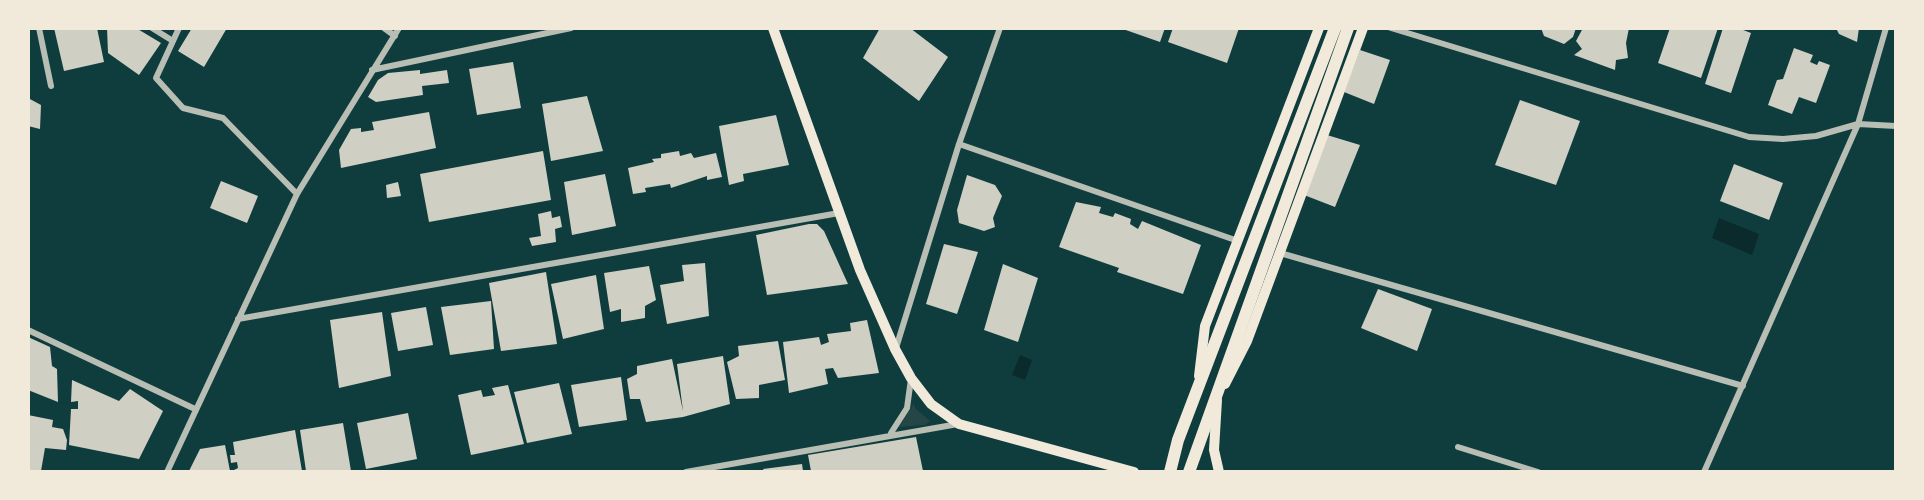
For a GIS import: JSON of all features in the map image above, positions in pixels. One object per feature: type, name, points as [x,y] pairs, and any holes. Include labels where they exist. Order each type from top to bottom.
[{"type":"main road","points":[[773,28],[860,270],[911,378],[931,404],[959,424],[1134,471]]},
{"type":"main road","points":[[1197,391],[1205,326],[1319,28]]},
{"type":"main road","points":[[1170,471],[1178,440],[1335,28]]},
{"type":"main road","points":[[1189,471],[1348,28]]},
{"type":"main road","points":[[1219,471],[1214,450],[1217,398],[1247,341],[1363,28]]},
{"type":"street","points":[[39,28],[51,87]]},
{"type":"street","points":[[152,28],[173,41]]},
{"type":"street","points":[[179,28],[156,78],[183,108],[223,118],[297,194]]},
{"type":"street","points":[[384,28],[395,36]]},
{"type":"street","points":[[167,471],[297,194],[399,28]]},
{"type":"street","points":[[372,70],[571,28]]},
{"type":"street","points":[[896,349],[958,144],[1000,28]]},
{"type":"street","points":[[1391,28],[1749,137],[1783,139],[1816,136],[1858,124],[1896,126]]},
{"type":"street","points":[[1704,471],[1858,124],[1886,28]]},
{"type":"street","points":[[958,144],[1238,241]]},
{"type":"street","points":[[237,319],[839,213]]},
{"type":"street","points":[[1280,253],[1743,386]]},
{"type":"street","points":[[28,330],[195,409]]},
{"type":"street","points":[[891,434],[907,408],[911,378]]},
{"type":"street","points":[[686,471],[959,424]]},
{"type":"street","points":[[1458,447],[1538,471]]},
{"type":"shaded area","points":[[1719,218],[1759,234],[1752,255],[1712,238]]},
{"type":"shaded area","points":[[1020,355],[1032,360],[1025,380],[1012,375]]},
{"type":"shaded area","points":[[914,403],[915,408],[930,421],[925,425],[899,427]]},
{"type":"building","points":[[54,28],[97,28],[104,62],[64,71]]},
{"type":"building","points":[[107,28],[136,28],[161,43],[139,75],[108,53]]},
{"type":"building","points":[[192,28],[227,28],[204,67],[178,51]]},
{"type":"building","points":[[880,28],[910,28],[948,57],[919,101],[863,58]]},
{"type":"building","points":[[1120,28],[1165,28],[1160,42]]},
{"type":"building","points":[[1173,28],[1239,28],[1227,63],[1168,42]]},
{"type":"building","points":[[1541,28],[1576,28],[1573,37],[1564,44],[1544,36]]},
{"type":"building","points":[[1583,28],[1629,28],[1626,43],[1628,58],[1616,60],[1615,70],[1574,55],[1582,49],[1576,41]]},
{"type":"building","points":[[1670,28],[1718,28],[1701,78],[1658,63]]},
{"type":"building","points":[[1723,28],[1738,28],[1751,33],[1731,93],[1705,84]]},
{"type":"building","points":[[1836,28],[1859,28],[1857,42],[1839,34]]},
{"type":"building","points":[[1794,48],[1813,55],[1810,62],[1817,65],[1819,61],[1830,65],[1816,103],[1799,97],[1792,114],[1768,105],[1777,80],[1783,79]]},
{"type":"building","points":[[1360,50],[1390,60],[1374,104],[1344,92]]},
{"type":"building","points":[[513,62],[521,108],[477,115],[469,69]]},
{"type":"building","points":[[420,70],[420,74],[447,70],[449,83],[422,86],[423,95],[376,102],[368,97],[378,80],[388,73]]},
{"type":"building","points":[[587,96],[603,151],[551,161],[542,104]]},
{"type":"building","points":[[28,98],[41,105],[40,129],[28,126]]},
{"type":"building","points":[[1520,100],[1580,121],[1556,185],[1495,165]]},
{"type":"building","points":[[429,112],[436,148],[341,168],[339,150],[351,129],[361,128],[361,132],[374,130],[372,122]]},
{"type":"building","points":[[776,115],[789,165],[743,174],[744,181],[729,185],[719,126]]},
{"type":"building","points":[[1327,135],[1360,145],[1335,207],[1304,195]]},
{"type":"building","points":[[543,151],[551,200],[429,222],[420,174]]},
{"type":"building","points":[[679,151],[680,156],[691,153],[694,158],[716,153],[722,177],[707,180],[707,176],[671,188],[670,184],[645,188],[646,192],[633,194],[628,168],[654,162],[652,159],[661,158],[661,154]]},
{"type":"building","points":[[1734,164],[1783,183],[1769,220],[1720,201]]},
{"type":"building","points":[[605,174],[616,226],[572,235],[564,182]]},
{"type":"building","points":[[967,175],[995,185],[1002,196],[993,218],[995,227],[984,231],[959,223],[957,210]]},
{"type":"building","points":[[221,181],[258,196],[247,223],[210,208]]},
{"type":"building","points":[[398,182],[401,196],[387,198],[386,185]]},
{"type":"building","points":[[1076,202],[1101,207],[1099,213],[1113,217],[1115,213],[1131,219],[1130,224],[1138,229],[1142,221],[1201,245],[1183,294],[1117,272],[1119,268],[1059,247]]},
{"type":"building","points":[[551,211],[552,218],[560,216],[562,227],[555,229],[556,242],[532,246],[529,238],[541,236],[538,214]]},
{"type":"building","points":[[817,224],[824,231],[848,284],[767,295],[756,235]]},
{"type":"building","points":[[944,244],[978,252],[957,314],[926,304]]},
{"type":"building","points":[[705,263],[709,316],[667,324],[660,285],[684,281],[682,265]]},
{"type":"building","points":[[1003,264],[1038,278],[1018,342],[984,330]]},
{"type":"building","points":[[649,266],[656,300],[645,306],[645,318],[621,322],[621,309],[610,312],[604,273]]},
{"type":"building","points":[[546,272],[557,344],[501,351],[489,283]]},
{"type":"building","points":[[596,275],[604,329],[563,339],[551,284]]},
{"type":"building","points":[[1378,289],[1432,309],[1417,351],[1361,328]]},
{"type":"building","points":[[491,301],[494,349],[450,355],[441,307]]},
{"type":"building","points":[[426,307],[433,345],[398,351],[391,313]]},
{"type":"building","points":[[382,312],[391,376],[339,388],[330,320]]},
{"type":"building","points":[[867,320],[879,373],[838,378],[833,368],[825,369],[828,384],[789,393],[783,342],[819,337],[821,345],[829,342],[827,334],[851,331],[850,323]]},
{"type":"building","points":[[28,337],[50,347],[52,366],[57,369],[58,402],[28,390]]},
{"type":"building","points":[[778,341],[785,380],[759,385],[759,398],[736,399],[727,362],[739,356],[738,346]]},
{"type":"building","points":[[723,356],[730,404],[683,417],[646,422],[640,399],[630,399],[627,379],[637,374],[637,366],[672,359],[683,411],[677,364]]},
{"type":"building","points":[[621,377],[627,420],[579,427],[571,385]]},
{"type":"building","points":[[72,380],[119,401],[130,389],[163,411],[139,459],[69,445],[71,409],[78,409],[78,401],[71,402]]},
{"type":"building","points":[[559,383],[572,434],[527,443],[514,392]]},
{"type":"building","points":[[508,385],[524,444],[471,455],[458,395],[481,390],[483,397],[495,395],[492,388]]},
{"type":"building","points":[[408,413],[417,459],[366,469],[357,423]]},
{"type":"building","points":[[28,415],[53,420],[52,427],[63,429],[67,440],[66,450],[45,448],[41,471],[28,471]]},
{"type":"building","points":[[343,423],[351,471],[306,471],[300,430]]},
{"type":"building","points":[[295,430],[302,471],[232,471],[238,468],[237,462],[231,463],[230,455],[235,455],[233,442]]},
{"type":"building","points":[[916,437],[923,471],[811,471],[808,455]]},
{"type":"building","points":[[225,445],[230,471],[189,471],[200,449]]},
{"type":"building","points":[[802,464],[803,471],[764,471],[763,469]]}]
